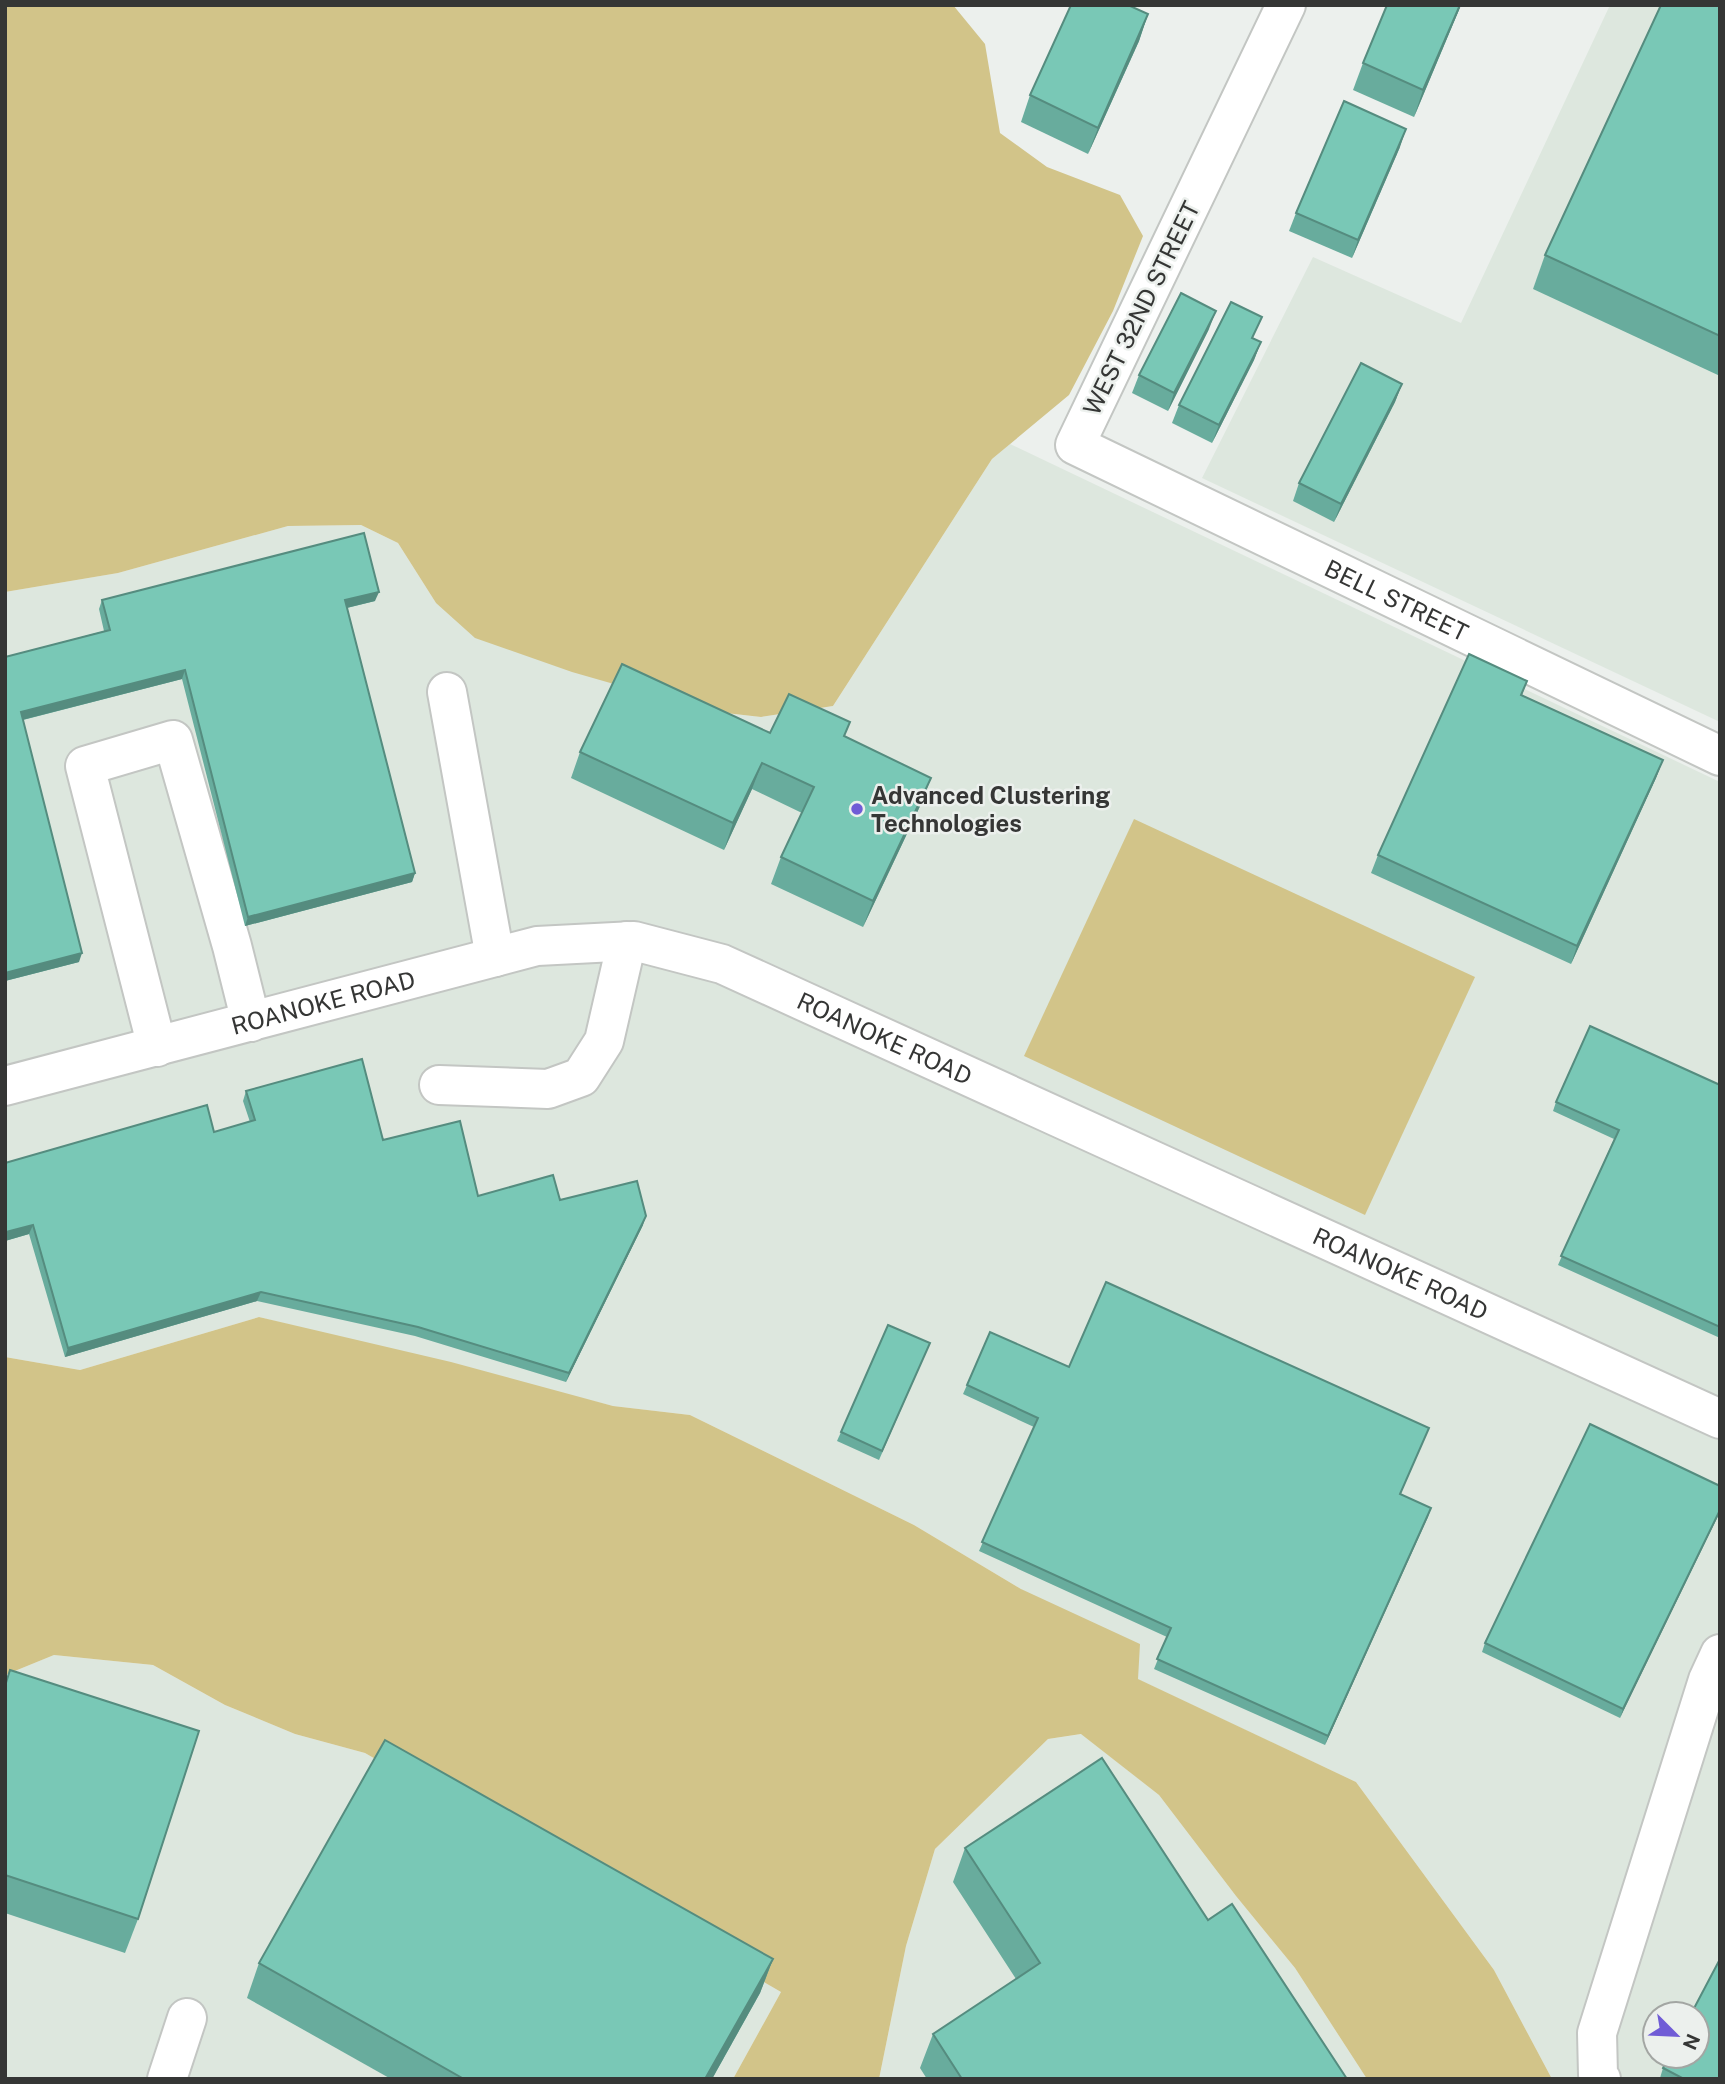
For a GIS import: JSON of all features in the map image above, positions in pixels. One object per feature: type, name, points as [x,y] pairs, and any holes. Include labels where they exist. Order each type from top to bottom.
[{"type":"street","name":"WEST 32ND STREET","points":[[1075,445],[1286,5]]},
{"type":"street","name":"BELL STREET","points":[[1075,445],[1720,756]]},
{"type":"street","points":[[447,692],[495,957]]},
{"type":"street","points":[[158,1046],[85,766],[173,740],[251,1021]]},
{"type":"street","name":"ROANOKE ROAD","points":[[5,1086],[537,946],[634,941],[722,964],[1720,1419]]},
{"type":"street","points":[[439,1085],[548,1089],[581,1077],[604,1041],[626,942]]},
{"type":"street","points":[[1601,2079],[1598,2075],[1597,2033],[1704,1693],[1720,1654]]},
{"type":"street","points":[[167,2079],[187,2018]]},
{"type":"shaded area","points":[[5,5],[953,5],[985,44],[1000,133],[1047,167],[1120,195],[1143,236],[1113,311],[1069,395],[992,459],[833,706],[761,717],[708,711],[572,672],[475,638],[436,603],[398,543],[361,525],[288,526],[118,573],[5,592]]},
{"type":"shaded area","points":[[1610,5],[1720,5],[1720,722],[1202,478],[1313,257],[1461,323]]},
{"type":"shaded area","points":[[1010,444],[1720,782],[1720,2079],[1552,2079],[1494,1970],[1356,1782],[1137,1679],[1021,1589],[914,1525],[690,1415],[613,1406],[259,1317],[80,1370],[5,1357],[5,592],[118,573],[288,526],[361,525],[398,543],[436,603],[708,711],[761,717],[833,706],[992,459]]},
{"type":"shaded area","points":[[1134,819],[1475,977],[1365,1215],[1024,1056]]},
{"type":"shaded area","points":[[259,1317],[451,1362],[613,1406],[690,1415],[914,1525],[1021,1589],[1140,1644],[1138,1679],[1356,1782],[1494,1970],[1552,2079],[1367,2079],[1295,1968],[1159,1795],[1081,1734],[1048,1739],[935,1849],[906,1946],[879,2079],[733,2079],[781,1992],[365,1753],[295,1734],[225,1705],[153,1665],[54,1655],[5,1675],[5,1357],[80,1370]]},
{"type":"shaded area","points":[[54,1655],[153,1665],[225,1705],[295,1734],[365,1753],[781,1992],[733,2079],[5,2079],[5,1675]]},
{"type":"shaded area","points":[[1082,1734],[1159,1795],[1295,1968],[1367,2079],[879,2079],[906,1946],[935,1849],[1048,1739]]},
{"type":"building","points":[[1071,5],[1128,5],[1148,14],[1098,128],[1030,95]]},
{"type":"building","points":[[1387,5],[1460,5],[1423,90],[1363,63]]},
{"type":"building","points":[[1661,5],[1720,5],[1720,336],[1545,255]]},
{"type":"building","points":[[1344,101],[1406,129],[1358,240],[1296,213]]},
{"type":"building","points":[[1181,293],[1216,311],[1174,393],[1139,375]]},
{"type":"building","points":[[1231,302],[1262,317],[1252,338],[1261,342],[1219,425],[1179,405]]},
{"type":"building","points":[[1361,363],[1402,384],[1341,504],[1299,483]]},
{"type":"building","points":[[364,533],[379,592],[345,600],[415,873],[248,917],[185,670],[21,712],[82,953],[5,973],[5,657],[110,630],[102,600]]},
{"type":"building","points":[[1469,654],[1527,681],[1521,695],[1663,760],[1577,946],[1378,855]]},
{"type":"building","name":"Advanced Clustering Technologies","points":[[622,664],[770,733],[789,694],[850,722],[844,736],[931,778],[873,901],[781,857],[814,787],[762,763],[733,823],[580,752]]},
{"type":"building","points":[[1590,1026],[1720,1085],[1720,1327],[1561,1256],[1619,1130],[1556,1102]]},
{"type":"building","points":[[362,1059],[383,1140],[460,1121],[478,1196],[553,1175],[560,1200],[637,1181],[646,1216],[569,1373],[418,1327],[261,1292],[68,1348],[33,1225],[6,1232],[5,1163],[207,1105],[214,1132],[255,1120],[246,1091]]},
{"type":"building","points":[[1106,1282],[1429,1428],[1400,1494],[1431,1508],[1328,1736],[1157,1659],[1171,1628],[982,1542],[1038,1418],[967,1385],[990,1332],[1069,1367]]},
{"type":"building","points":[[888,1325],[930,1343],[882,1451],[841,1432]]},
{"type":"building","points":[[1590,1424],[1720,1486],[1720,1510],[1623,1709],[1485,1643]]},
{"type":"building","points":[[10,1670],[199,1731],[138,1919],[5,1875],[5,1686]]},
{"type":"building","points":[[385,1740],[773,1959],[705,2079],[464,2079],[259,1963]]},
{"type":"building","points":[[1102,1758],[1208,1920],[1232,1904],[1347,2079],[962,2079],[933,2034],[1040,1963],[965,1848]]},
{"type":"building","points":[[1720,1959],[1720,2079],[1684,2079],[1667,2070],[1711,2070],[1711,2000],[1698,2000]]},
{"type":"place","name":"Advanced Clustering Technologies","points":[[857,809]]}]
